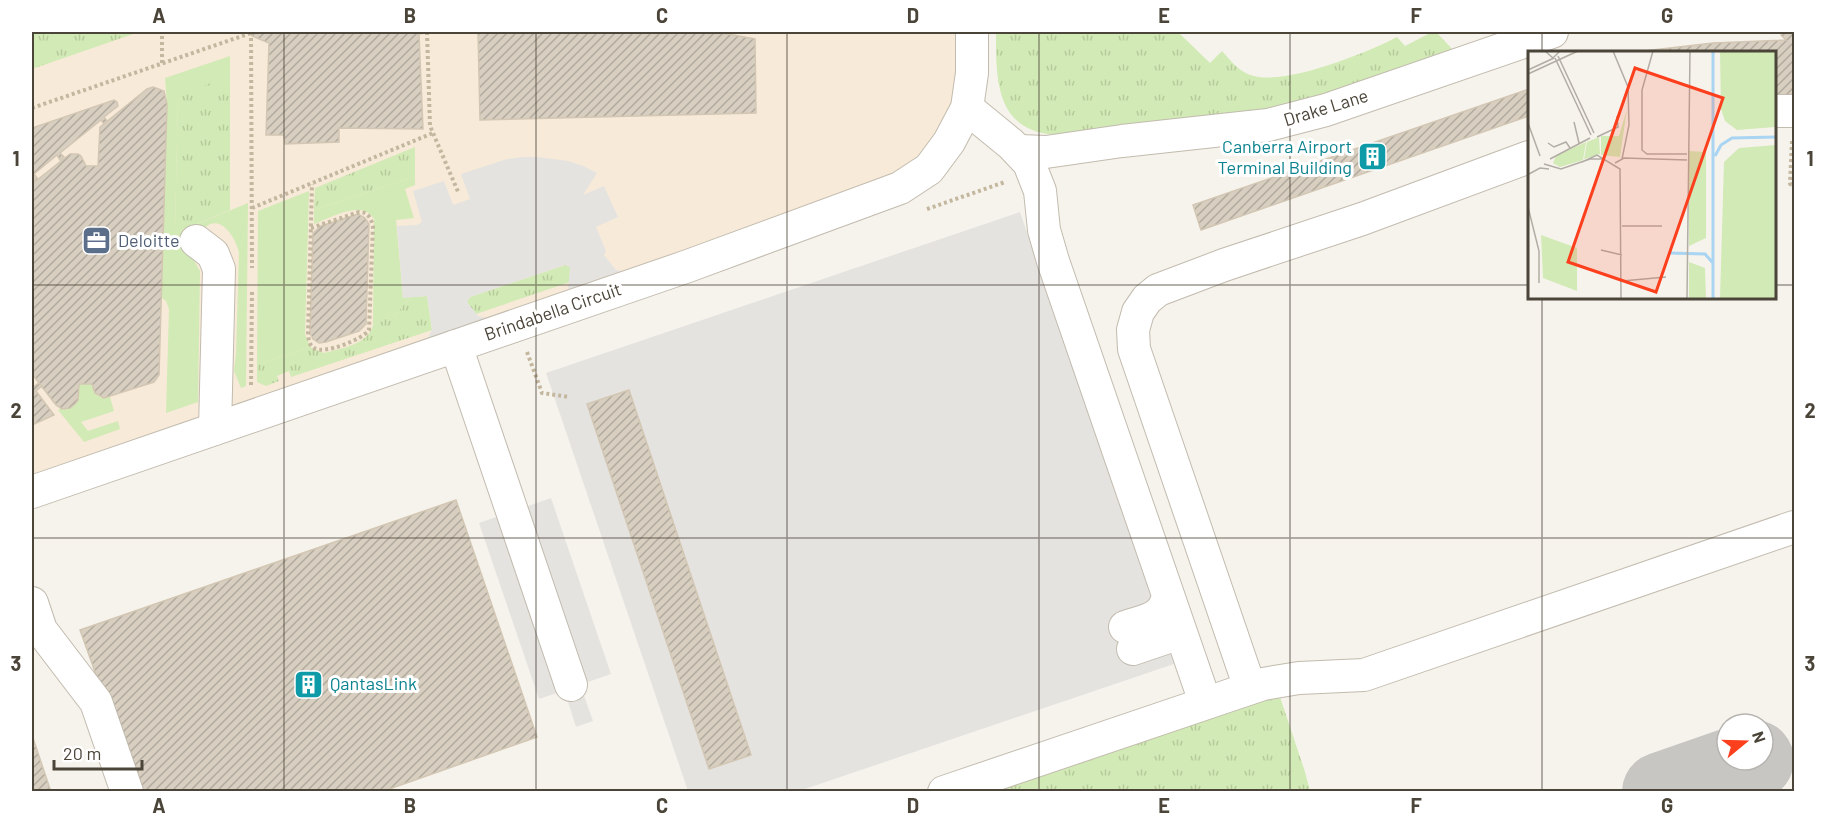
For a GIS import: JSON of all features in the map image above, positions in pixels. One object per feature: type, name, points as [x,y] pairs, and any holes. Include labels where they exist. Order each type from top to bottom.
[{"type":"street","name":"Brindabella Circuit","points":[[32,492],[698,262],[900,188],[929,169],[949,142],[967,108],[972,73],[972,32]]},
{"type":"street","name":"Drake Lane","points":[[1019,151],[1046,152],[1268,125],[1326,111],[1552,32]]},
{"type":"street","points":[[967,108],[1019,151],[1029,163],[1038,182],[1044,230],[1050,251],[1205,702]]},
{"type":"street","points":[[1775,112],[1793,126]]},
{"type":"street","points":[[1250,688],[1134,349],[1133,330],[1138,312],[1147,299],[1158,290],[1224,265],[1362,219],[1528,157]]},
{"type":"street","points":[[196,241],[213,254],[219,270],[215,429]]},
{"type":"street","points":[[456,346],[571,685]]},
{"type":"street","points":[[944,792],[1250,688],[1299,678],[1364,675],[1794,527]]},
{"type":"street","points":[[1168,596],[1160,614],[1129,638],[1180,633]]},
{"type":"street","points":[[32,603],[41,630],[96,702],[127,792]]},
{"type":"path","points":[[162,32],[162,63]]},
{"type":"path","points":[[32,108],[251,32],[251,395]]},
{"type":"path","points":[[427,32],[430,126],[459,194]]},
{"type":"path","points":[[1793,126],[1790,183],[1794,185]]},
{"type":"path","points":[[252,208],[433,133]]},
{"type":"path","points":[[311,228],[359,212],[367,214],[373,226],[369,330],[361,338],[323,350],[313,346],[308,335],[312,184]]},
{"type":"path","points":[[525,347],[542,393],[569,397]]},
{"type":"shaded area","points":[[32,32],[957,32],[958,73],[951,105],[931,142],[913,161],[889,177],[778,218],[32,474]]},
{"type":"shaded area","points":[[523,157],[568,161],[597,173],[583,195],[604,186],[618,217],[596,227],[606,251],[604,255],[616,270],[622,271],[568,290],[570,267],[565,265],[470,297],[467,302],[478,316],[486,318],[428,338],[432,329],[427,296],[403,298],[397,226],[417,225],[422,222],[413,191],[444,181],[453,205],[470,199],[461,174],[507,159]]},
{"type":"shaded area","points":[[1020,212],[1174,664],[799,791],[688,791],[546,373]]},
{"type":"shaded area","points":[[551,498],[611,674],[582,684],[581,687],[593,721],[576,727],[565,692],[539,699],[479,523]]},
{"type":"green space","points":[[32,32],[139,32],[32,69]]},
{"type":"green space","points":[[996,32],[1178,32],[1210,63],[1222,51],[1244,72],[1268,78],[1326,66],[1397,37],[1405,46],[1432,32],[1436,32],[1457,54],[1272,111],[1056,135],[1036,131],[1021,124],[1010,113],[1003,100],[999,84]]},
{"type":"green space","points":[[230,56],[230,76],[178,95],[175,233],[248,203],[246,386],[241,388],[234,371],[238,247],[227,229],[216,223],[210,224],[200,234],[191,255],[200,271],[198,402],[166,413],[169,309],[166,301],[161,297],[167,104],[165,78]]},
{"type":"green space","points":[[230,76],[230,210],[175,233],[178,94]]},
{"type":"green space","points":[[415,147],[415,177],[314,210],[315,188]]},
{"type":"green space","points":[[415,177],[415,185],[405,189],[414,218],[396,220],[403,297],[410,297],[392,319],[388,315],[373,325],[374,219],[369,213],[354,210],[314,224],[314,210]]},
{"type":"green space","points":[[309,191],[305,334],[310,347],[257,365],[258,211]]},
{"type":"green space","points":[[565,265],[570,267],[570,282],[476,314],[467,302],[470,297]]},
{"type":"green space","points":[[427,296],[432,330],[291,377],[289,371],[277,376],[279,381],[266,386],[257,382],[257,365],[310,347],[324,353],[353,345],[366,337],[373,325],[388,315],[393,318],[410,297]]},
{"type":"green space","points":[[79,384],[92,384],[98,396],[110,397],[114,411],[81,422],[88,431],[118,421],[120,429],[84,442],[58,410],[74,405]]},
{"type":"green space","points":[[1278,691],[1310,791],[983,792]]},
{"type":"building","points":[[249,32],[432,32],[419,34],[423,129],[339,128],[339,142],[285,144],[284,135],[266,135],[269,43],[252,36]]},
{"type":"building","points":[[478,32],[717,32],[755,39],[756,113],[480,120]]},
{"type":"building","points":[[1785,32],[1794,32],[1794,119],[1775,118],[1775,51],[1644,51],[1713,43],[1786,40],[1781,35]]},
{"type":"building","name":"Deloitte","points":[[153,87],[164,91],[167,104],[159,375],[154,382],[104,398],[95,393],[92,384],[79,384],[78,400],[70,408],[62,409],[56,405],[32,374],[32,184],[70,154],[81,156],[86,166],[98,166],[100,127],[147,89]]},
{"type":"building","name":"Canberra Airport Terminal Building","points":[[1528,89],[1528,116],[1201,230],[1193,205]]},
{"type":"building","points":[[114,100],[118,106],[104,117],[107,121],[104,124],[101,120],[60,153],[64,157],[60,160],[57,155],[34,174],[38,179],[35,181],[32,177],[32,128]]},
{"type":"building","points":[[358,214],[369,224],[366,324],[359,331],[319,343],[310,333],[313,233],[321,226]]},
{"type":"building","points":[[39,383],[42,386],[36,391],[54,415],[32,425],[32,385],[33,387]]},
{"type":"building","points":[[629,390],[751,755],[709,769],[587,404]]},
{"type":"building","name":"QantasLink","points":[[456,500],[537,737],[381,792],[138,792],[80,630]]},
{"type":"building","points":[[32,735],[51,792],[32,792]]},
{"type":"taxiway","points":[[1662,792],[1720,772]]},
{"type":"place","name":"Canberra Airport Terminal Building","points":[[1373,157]]},
{"type":"place","name":"Deloitte","points":[[97,241]]},
{"type":"place","name":"QantasLink","points":[[309,684]]}]
